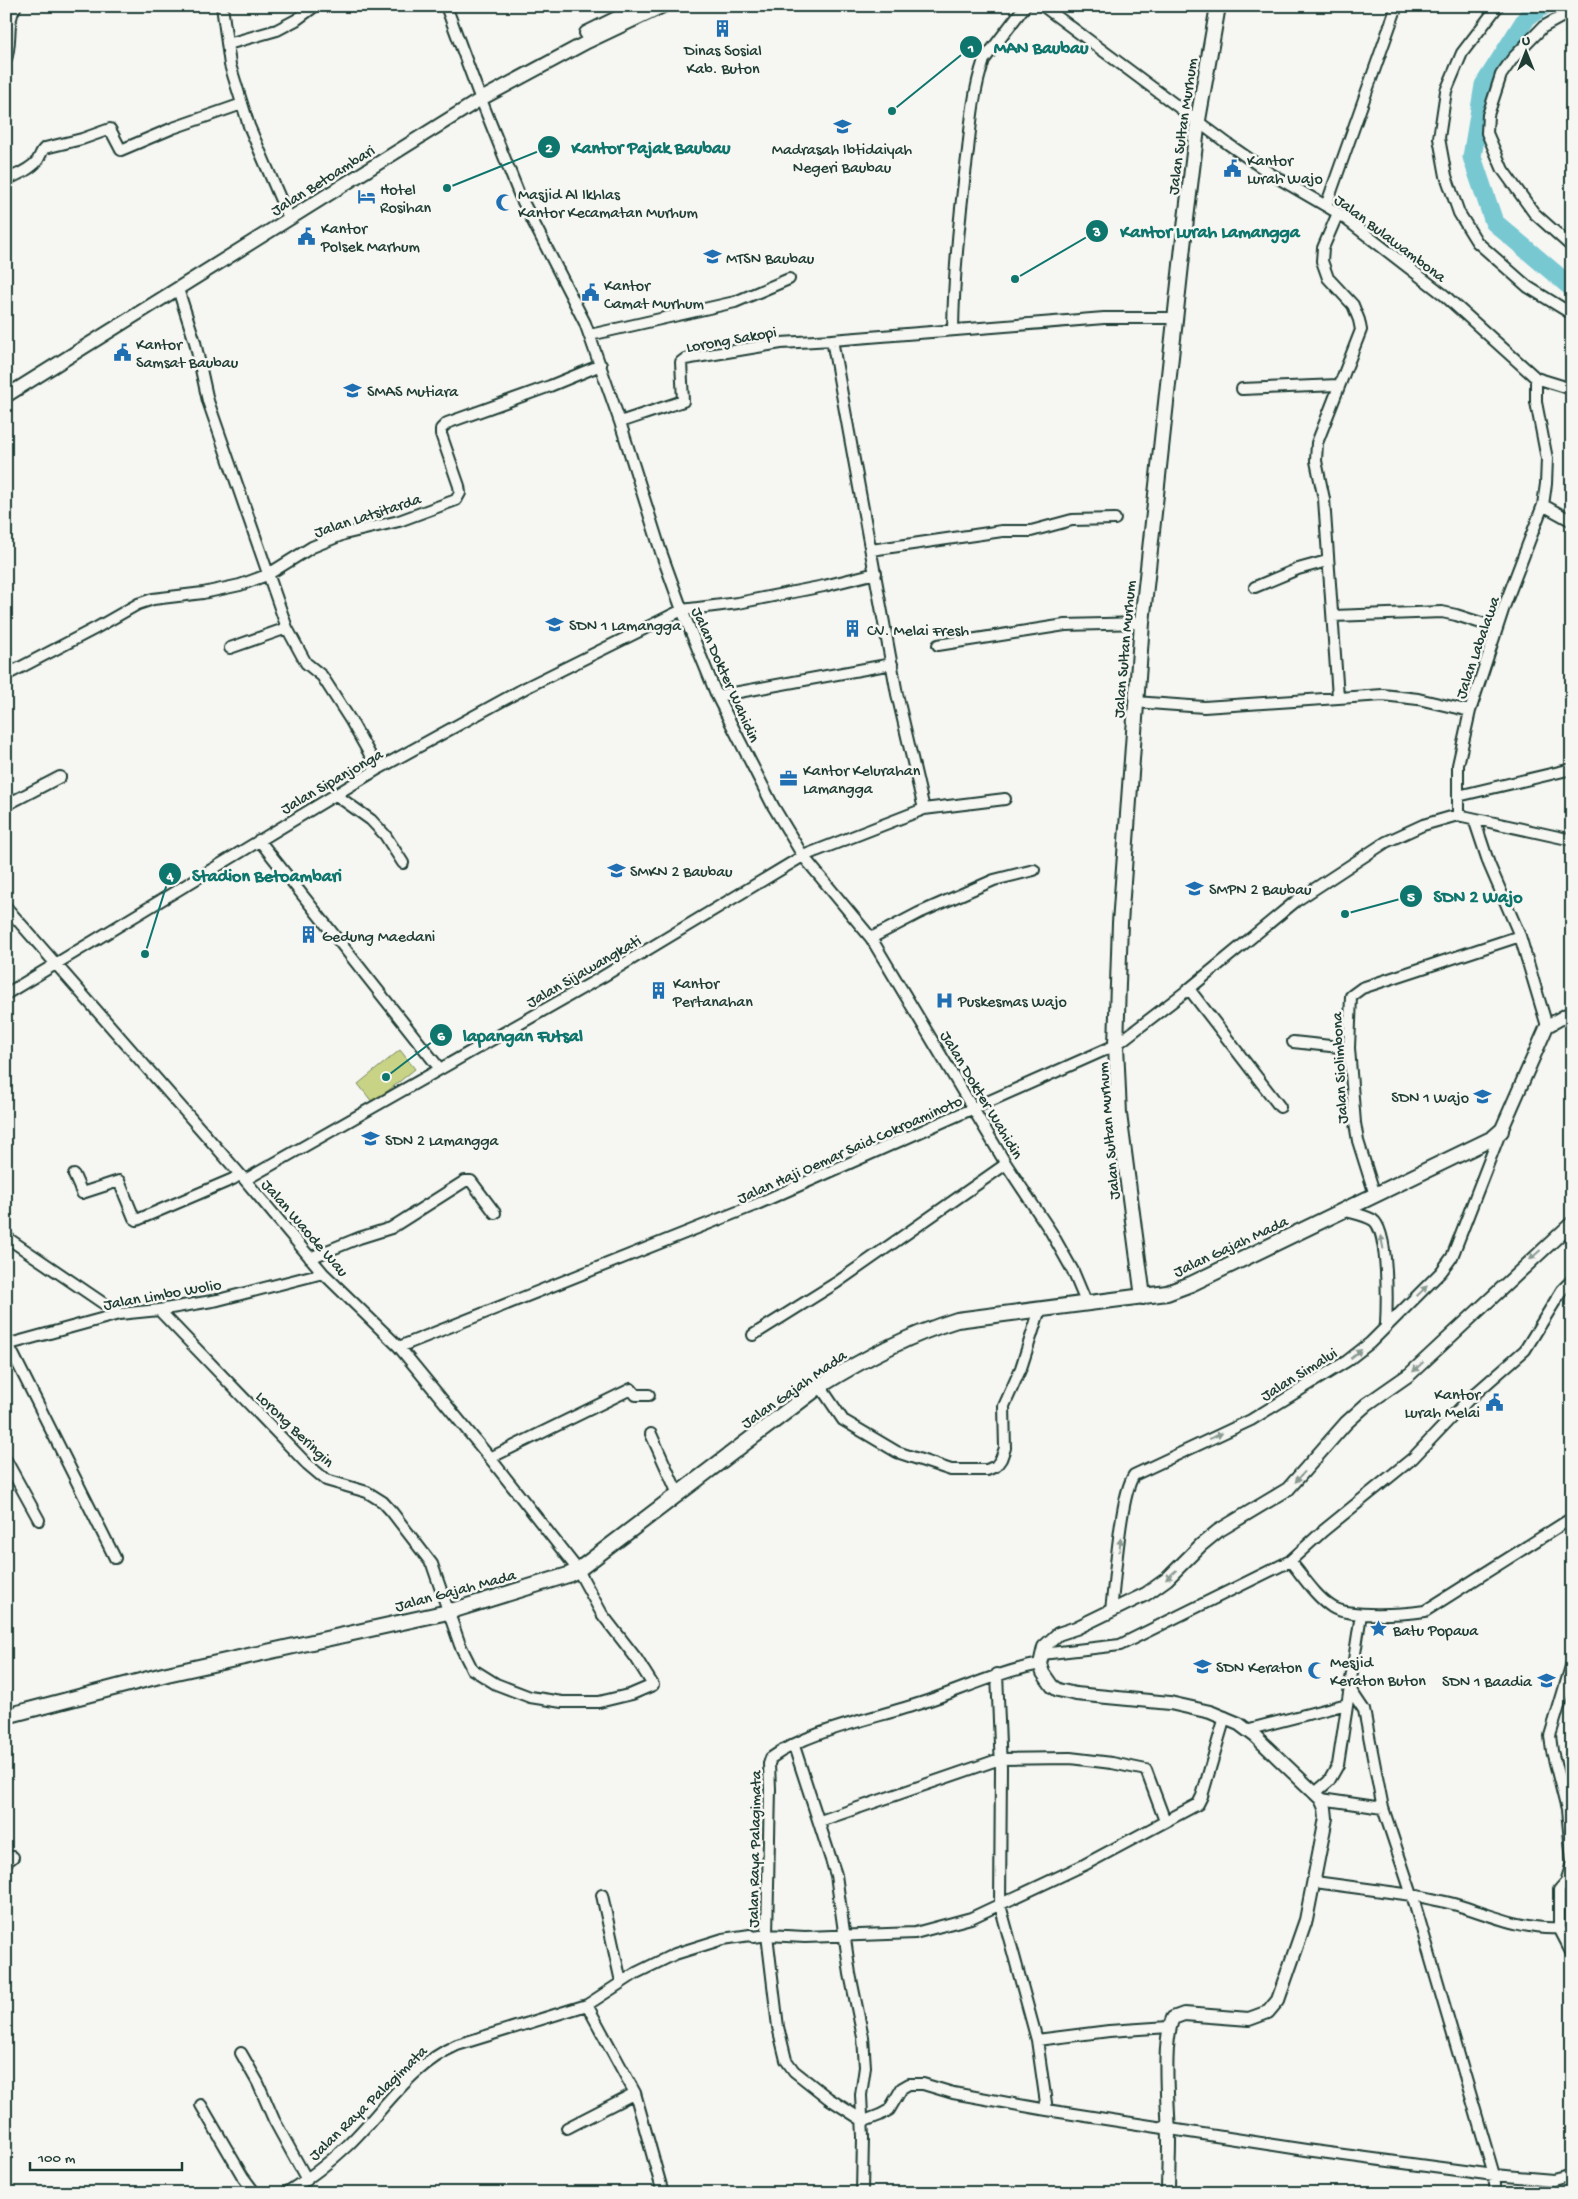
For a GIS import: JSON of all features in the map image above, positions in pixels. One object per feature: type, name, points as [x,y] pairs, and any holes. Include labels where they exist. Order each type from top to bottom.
[{"type":"highway","name":"Jalan Sultan Murhum","points":[[1143,1297],[1119,1114],[1116,1045],[1120,923],[1142,623],[1174,318],[1198,120],[1218,6]]},
{"type":"highway","name":"Jalan Gajah Mada","points":[[6,1716],[167,1674],[448,1612],[578,1570],[820,1386],[854,1365],[931,1328],[958,1320],[1167,1293],[1192,1284],[1343,1210],[1376,1196],[1493,1138],[1501,1131]]},
{"type":"main road","name":"Jalan Betoambari","points":[[6,396],[54,362],[286,212],[583,34],[641,6]]},
{"type":"main road","name":"Jalan Betoambari","points":[[6,388],[178,289],[479,95],[663,6]]},
{"type":"main road","points":[[1501,1131],[1506,1124],[1547,1026],[1572,1012]]},
{"type":"main road","points":[[1168,2193],[1167,2067],[1169,2027],[1173,2018],[1184,2014],[1248,2019],[1268,2012],[1278,2000],[1306,1920],[1315,1882],[1326,1818],[1325,1808],[1318,1796],[1246,1730],[1224,1717],[1170,1703],[1084,1695],[1058,1690],[1047,1680],[1041,1659],[1044,1647],[1053,1637],[1146,1594],[1167,1579],[1218,1531],[1288,1489],[1346,1423],[1367,1404],[1410,1374],[1572,1223]]},
{"type":"street","points":[[6,59],[10,46],[11,14],[16,6]]},
{"type":"street","points":[[222,6],[230,65],[242,104],[257,149],[286,212]]},
{"type":"street","points":[[228,44],[277,30],[296,20],[315,6]]},
{"type":"street","name":"Jalan Dokter Wahidin","points":[[446,6],[519,194],[590,335],[661,552],[717,696],[774,806],[803,856],[871,938],[1006,1164],[1051,1232],[1073,1271],[1086,1302]]},
{"type":"street","points":[[953,329],[962,196],[973,105],[981,69],[984,60],[1025,6]]},
{"type":"street","name":"Jalan Bulawambona","points":[[1043,6],[1271,174],[1338,213],[1444,295],[1536,378],[1572,389]]},
{"type":"street","points":[[1326,206],[1397,6]]},
{"type":"street","points":[[1498,6],[1462,53],[1446,92],[1440,138],[1446,176],[1459,213],[1477,242],[1528,286],[1572,314]]},
{"type":"street","points":[[1572,11],[1543,27],[1513,58],[1501,75],[1488,115],[1487,133],[1503,170],[1534,213],[1572,247]]},
{"type":"street","points":[[6,180],[31,167],[46,148],[82,139],[110,129],[121,150],[173,128],[242,104]]},
{"type":"street","points":[[1338,213],[1323,248],[1322,261],[1328,278],[1353,305],[1360,320],[1361,330],[1317,443],[1316,461],[1324,500],[1338,697]]},
{"type":"street","points":[[590,335],[735,302],[789,279]]},
{"type":"street","points":[[178,289],[195,342],[208,401],[286,628],[306,663],[322,676],[351,721],[378,769]]},
{"type":"street","points":[[924,809],[892,664],[832,340],[1104,318],[1174,318]]},
{"type":"street","name":"Lorong Sakopi","points":[[620,422],[684,401],[682,362],[685,359],[781,343],[832,340]]},
{"type":"street","name":"Jalan Latsitarda","points":[[6,675],[138,604],[153,599],[203,593],[240,585],[267,575],[312,547],[344,534],[399,521],[456,500],[459,497],[459,486],[441,434],[441,429],[447,423],[550,386],[601,364]]},
{"type":"street","name":"Jalan Labalawa","points":[[1458,815],[1458,765],[1470,711],[1497,628],[1543,504],[1546,484],[1546,459],[1536,402],[1536,378]]},
{"type":"street","points":[[1242,389],[1338,385]]},
{"type":"street","points":[[1543,504],[1572,522]]},
{"type":"street","points":[[871,550],[1002,531],[1031,531],[1072,520],[1115,519]]},
{"type":"street","points":[[1255,588],[1298,569],[1327,561]]},
{"type":"street","name":"Jalan Sipanjonga","points":[[6,994],[378,769],[527,686],[682,610],[738,603],[824,586],[876,573]]},
{"type":"street","points":[[1333,616],[1442,612],[1497,628]]},
{"type":"street","points":[[938,645],[1064,625],[1142,623]]},
{"type":"street","points":[[230,648],[286,628]]},
{"type":"street","points":[[717,696],[892,664]]},
{"type":"street","points":[[1135,702],[1204,707],[1383,695],[1470,711]]},
{"type":"street","points":[[1458,796],[1572,769]]},
{"type":"street","points":[[6,806],[60,777]]},
{"type":"street","points":[[336,794],[372,820],[385,835],[403,863]]},
{"type":"street","name":"Jalan Sijawangkati","points":[[74,1175],[82,1193],[119,1181],[134,1218],[137,1220],[233,1179],[242,1177],[440,1069],[602,977],[803,856],[924,809],[1005,798]]},
{"type":"street","points":[[1458,815],[1572,840]]},
{"type":"street","name":"Jalan Haji Oemar Said Cokroaminoto","points":[[400,1347],[755,1205],[1116,1045],[1190,989],[1296,901],[1386,842],[1423,825],[1458,815]]},
{"type":"street","points":[[1474,819],[1489,864],[1520,936],[1547,1026]]},
{"type":"street","points":[[258,840],[440,1069]]},
{"type":"street","points":[[871,938],[919,913],[994,880],[1034,870]]},
{"type":"street","name":"Jalan Waode Wau","points":[[6,907],[242,1177],[323,1273],[400,1347],[578,1570],[602,1614],[636,1658],[653,1685],[632,1694],[599,1702],[562,1702],[530,1697],[496,1684],[472,1669],[460,1645],[448,1612]]},
{"type":"street","name":"Jalan Siolimbona","points":[[1376,1196],[1358,1141],[1355,1123],[1350,1048],[1351,996],[1355,991],[1520,936]]},
{"type":"street","points":[[1190,989],[1280,1107]]},
{"type":"street","points":[[1293,1042],[1350,1048]]},
{"type":"street","name":"Jalan Simalui","points":[[1112,1610],[1124,1500],[1134,1476],[1250,1420],[1347,1361],[1370,1343],[1441,1272],[1452,1257],[1501,1131]]},
{"type":"street","points":[[753,1335],[836,1283],[1006,1164]]},
{"type":"street","points":[[310,1258],[391,1228],[465,1181],[471,1182],[495,1213]]},
{"type":"street","points":[[1343,1210],[1372,1219],[1379,1230],[1387,1277],[1386,1325]]},
{"type":"street","points":[[6,1236],[119,1314]]},
{"type":"street","name":"Jalan Limbo Wolio","points":[[7,1344],[119,1314],[159,1310],[218,1300],[323,1273]]},
{"type":"street","name":"Jalan Raya Palagimata","points":[[286,2193],[307,2180],[348,2145],[388,2100],[420,2068],[440,2053],[587,2005],[621,1982],[660,1961],[696,1947],[750,1935],[754,1937],[767,1935],[769,1764],[774,1756],[825,1732],[922,1702],[1041,1659],[1120,1645],[1290,1561],[1323,1531],[1413,1458],[1468,1400],[1525,1350],[1562,1290],[1572,1280]]},
{"type":"street","points":[[820,1386],[843,1420],[897,1452],[950,1470],[987,1470],[996,1466],[1005,1448],[1004,1406],[1021,1368],[1040,1308]]},
{"type":"street","name":"Lorong Beringin","points":[[159,1310],[307,1464],[326,1480],[367,1492],[383,1502],[432,1564],[448,1612]]},
{"type":"street","points":[[7,1344],[115,1558]]},
{"type":"street","points":[[490,1458],[631,1389],[636,1395],[649,1395]]},
{"type":"street","points":[[651,1434],[678,1494]]},
{"type":"street","points":[[6,1460],[38,1520]]},
{"type":"street","points":[[1290,1561],[1323,1600],[1334,1608],[1362,1614],[1409,1614],[1425,1611],[1572,1518]]},
{"type":"street","points":[[1362,1614],[1338,1765],[1318,1796],[1383,1808]]},
{"type":"street","points":[[1572,1663],[1550,1736],[1552,1751],[1568,1810],[1572,1862],[1566,1882],[1559,1890],[1558,1928],[1572,1953]]},
{"type":"street","points":[[997,1674],[1000,1759],[1000,1905],[1037,2040],[1048,2110]]},
{"type":"street","points":[[1350,1689],[1364,1710],[1383,1808],[1412,1895],[1494,2175],[1496,2193]]},
{"type":"street","points":[[1246,1730],[1347,1704]]},
{"type":"street","points":[[1224,1717],[1202,1796],[1198,1804],[1092,1861],[1000,1905],[971,1918],[915,1933],[845,1937],[767,1935],[778,2027],[786,2060],[794,2071],[828,2098],[863,2118],[872,2118],[889,2110],[898,2098],[902,2088],[909,2084],[923,2084],[953,2093],[1169,2130],[1494,2175],[1553,2180],[1572,2175]]},
{"type":"street","points":[[794,1746],[820,1821],[840,1891],[845,1937],[863,2037],[865,2067],[861,2096],[863,2118],[862,2193]]},
{"type":"street","points":[[820,1821],[1000,1759],[1070,1758],[1143,1769],[1148,1773],[1165,1821]]},
{"type":"street","points":[[1315,1882],[1412,1895],[1539,1928],[1558,1928]]},
{"type":"street","points":[[602,1895],[621,1982]]},
{"type":"street","points":[[587,2005],[634,2094],[663,2193]]},
{"type":"street","points":[[1037,2040],[1109,2031],[1169,2027]]},
{"type":"street","points":[[241,2053],[258,2083],[274,2120],[307,2180]]},
{"type":"street","points":[[568,2128],[634,2094]]},
{"type":"street","points":[[202,2105],[255,2193]]},
{"type":"green space","points":[[400,1050],[415,1069],[373,1103],[358,1084]]},
{"type":"waterway","points":[[1543,6],[1527,17],[1484,85],[1472,157],[1494,222],[1572,288]]},
{"type":"place","name":"Dinas Sosial Kab. Buton","points":[[723,28]]},
{"type":"place","name":"MAN Baubau","points":[[892,111]]},
{"type":"place","name":"Madrasah Ibtidaiyah Negeri Baubau","points":[[842,126]]},
{"type":"place","name":"Kantor Lurah Wajo","points":[[1233,168]]},
{"type":"place","name":"Kantor Pajak Baubau","points":[[447,188]]},
{"type":"place","name":"Hotel Rosihan","points":[[366,197]]},
{"type":"place","name":"Masjid Al Ikhlas Kantor Kecamatan Murhum","points":[[504,202]]},
{"type":"place","name":"Kantor Polsek Marhum","points":[[307,236]]},
{"type":"place","name":"MTSN Baubau","points":[[712,257]]},
{"type":"place","name":"Kantor Lurah Lamangga","points":[[1015,279]]},
{"type":"place","name":"Kantor Camat Murhum","points":[[590,293]]},
{"type":"place","name":"Kantor Samsat Baubau","points":[[122,352]]},
{"type":"place","name":"SMAS Mutiara","points":[[353,390]]},
{"type":"place","name":"SDN 1 Lamangga","points":[[555,624]]},
{"type":"place","name":"CV. Melai Fresh","points":[[853,629]]},
{"type":"place","name":"Kantor Kelurahan Lamangga","points":[[789,778]]},
{"type":"place","name":"SMKN 2 Baubau","points":[[616,870]]},
{"type":"place","name":"SMPN 2 Baubau","points":[[1195,888]]},
{"type":"place","name":"SDN 2 Wajo","points":[[1345,914]]},
{"type":"place","name":"Gedung Maedani","points":[[308,935]]},
{"type":"place","name":"Stadion Betoambari","points":[[145,954]]},
{"type":"place","name":"Kantor Pertanahan","points":[[659,991]]},
{"type":"place","name":"Puskesmas Wajo","points":[[944,1000]]},
{"type":"place","name":"lapangan Futsal","points":[[386,1077]]},
{"type":"place","name":"SDN 1 Wajo","points":[[1483,1096]]},
{"type":"place","name":"SDN 2 Lamangga","points":[[371,1139]]},
{"type":"place","name":"Kantor Lurah Melai","points":[[1494,1402]]},
{"type":"place","name":"Batu Popaua","points":[[1379,1629]]},
{"type":"place","name":"SDN Keraton","points":[[1202,1666]]},
{"type":"place","name":"Mesjid Keraton Buton","points":[[1316,1670]]},
{"type":"place","name":"SDN 1 Baadia","points":[[1546,1680]]}]
